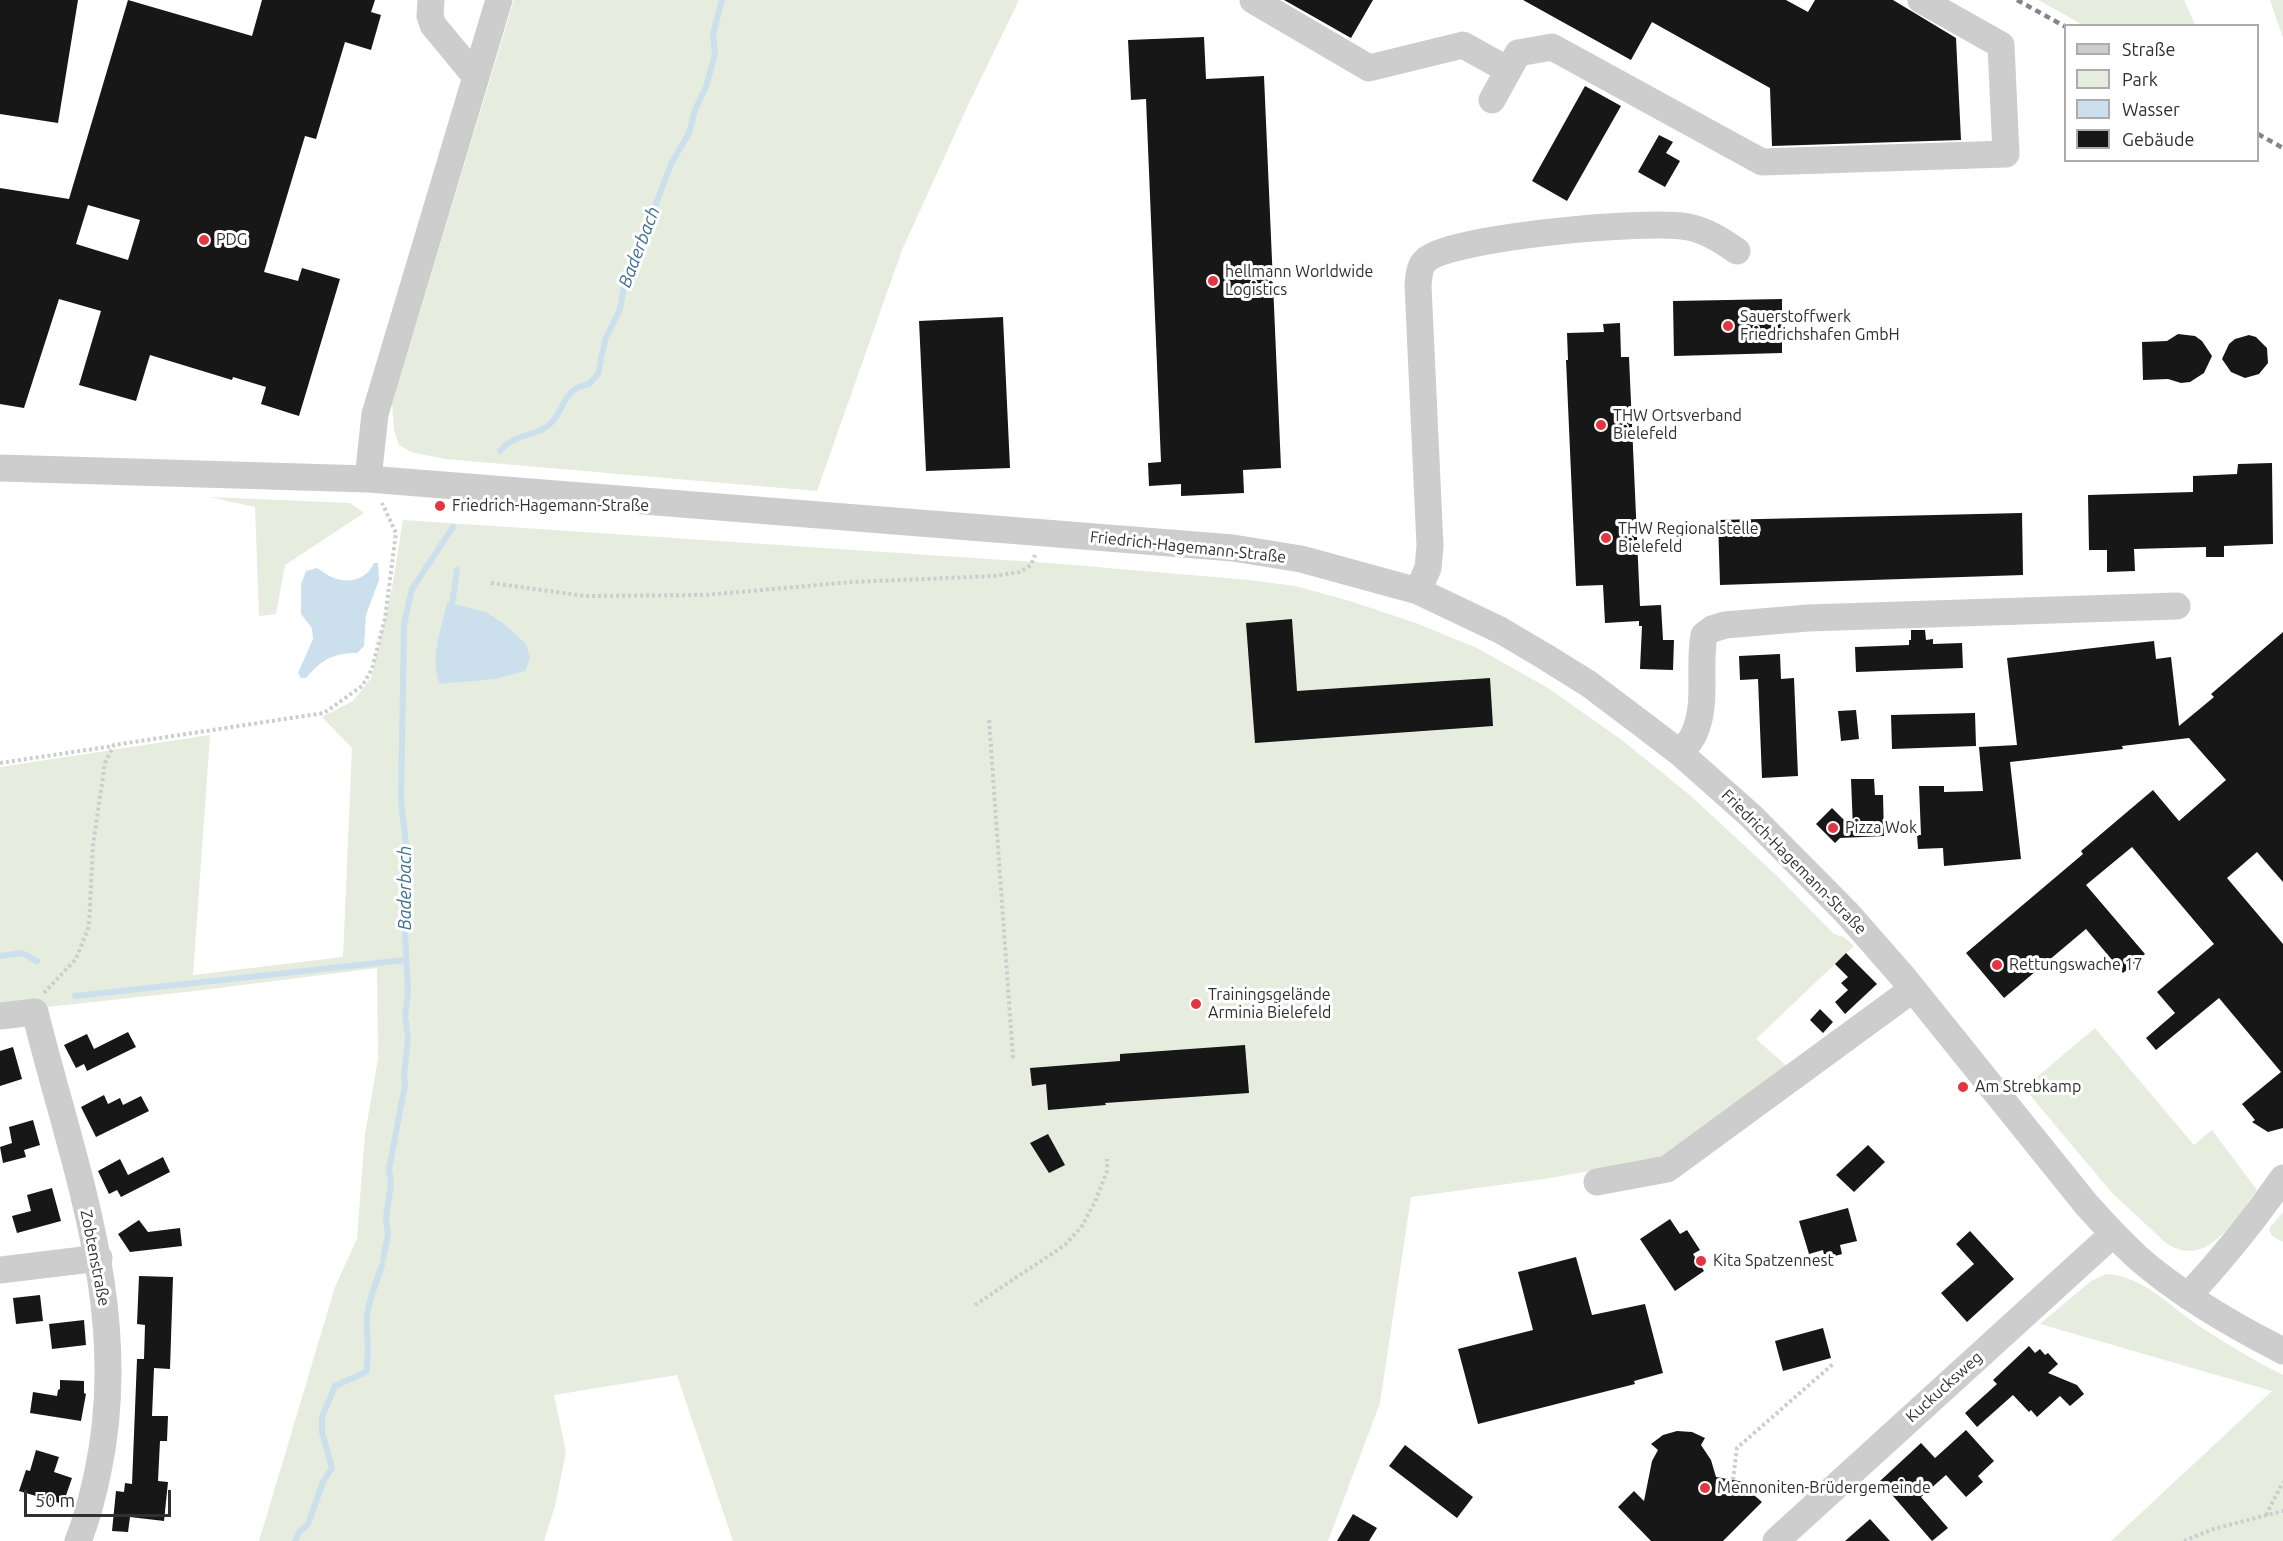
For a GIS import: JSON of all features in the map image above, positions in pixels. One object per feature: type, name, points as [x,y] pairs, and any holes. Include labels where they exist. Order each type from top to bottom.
[{"type":"street","points":[[431,0],[430,16],[433,25],[476,77]]},
{"type":"street","points":[[1253,0],[1369,68],[1463,45],[1508,70]]},
{"type":"street","points":[[1492,100],[1518,52],[1552,47],[1762,162],[2006,153],[2001,45],[1921,0]]},
{"type":"street","points":[[368,480],[375,414],[498,1]]},
{"type":"street","points":[[1418,591],[1428,567],[1430,546],[1418,285],[1419,272],[1425,260],[1438,252],[1503,239],[1583,228],[1645,224],[1688,227],[1717,237],[1737,251]]},
{"type":"street","name":"Friedrich-Hagemann-Straße","points":[[0,468],[368,480],[1233,548],[1301,559],[1418,591],[1500,630],[1589,684],[1680,753],[1752,816],[1847,913],[1913,989],[2086,1204],[2113,1234],[2138,1258],[2188,1296],[2283,1351]]},
{"type":"street","points":[[1680,753],[1693,735],[1700,716],[1701,651],[1704,635],[1712,628],[1808,618],[2177,606]]},
{"type":"street","points":[[1598,1182],[1667,1169],[1913,989]]},
{"type":"street","points":[[0,1016],[35,1012]]},
{"type":"street","name":"Zobtenstraße","points":[[35,1012],[99,1258],[104,1288],[109,1356],[104,1442],[97,1477],[78,1541]]},
{"type":"street","points":[[2188,1296],[2258,1215],[2283,1178]]},
{"type":"street","name":"Kuckucksweg","points":[[1776,1541],[2113,1234]]},
{"type":"street","points":[[0,1270],[99,1258]]},
{"type":"path","points":[[0,763],[324,712],[362,686],[372,669],[385,618],[396,533],[368,480]]},
{"type":"path","points":[[491,583],[585,596],[705,595],[852,582],[994,576],[1020,572],[1031,565],[1035,556],[1036,533]]},
{"type":"path","points":[[989,720],[1013,1058]]},
{"type":"path","points":[[35,1012],[43,994],[76,959],[89,926],[95,834],[105,763],[114,746]]},
{"type":"path","points":[[975,1305],[1065,1245],[1082,1226],[1095,1202],[1107,1171],[1107,1159]]},
{"type":"path","points":[[1733,1480],[1737,1448],[1833,1364]]},
{"type":"path","points":[[2266,1515],[2283,1482]]},
{"type":"path","points":[[2184,1541],[2212,1529],[2283,1511]]},
{"type":"green space","points":[[514,0],[1019,0],[902,250],[817,491],[445,459],[411,452],[399,445],[394,430],[392,404]]},
{"type":"green space","points":[[2038,0],[2184,0],[2195,24],[2081,24]]},
{"type":"green space","points":[[2270,0],[2283,0],[2283,38]]},
{"type":"green space","points":[[209,497],[350,503],[364,513],[285,565],[276,614],[259,616],[255,507]]},
{"type":"green space","points":[[403,520],[1049,563],[1249,580],[1295,586],[1350,601],[1416,623],[1477,648],[1548,688],[1623,741],[1691,796],[1776,875],[1834,934],[1844,937],[1854,946],[1756,1039],[1788,1067],[1663,1158],[1544,1179],[1411,1197],[1380,1403],[1328,1541],[733,1541],[677,1375],[554,1395],[566,1452],[555,1506],[544,1541],[259,1541],[335,1287],[357,1239],[365,1134],[378,1059],[377,968],[0,1012],[0,767],[210,735],[193,975],[343,957],[352,748],[322,717],[353,701],[371,678],[392,588]]},
{"type":"green space","points":[[2095,1028],[2194,1145],[2212,1130],[2257,1190],[2230,1226],[2219,1238],[2207,1246],[2195,1250],[2181,1250],[2166,1243],[2112,1193],[2024,1088]]},
{"type":"green space","points":[[2283,1212],[2283,1242],[2272,1236],[2269,1229]]},
{"type":"green space","points":[[2106,1274],[2133,1280],[2157,1294],[2212,1334],[2283,1375],[2283,1541],[2111,1541],[2272,1391],[2040,1324],[2091,1281]]},
{"type":"water","points":[[374,563],[378,563],[379,580],[366,615],[364,646],[357,653],[341,654],[328,659],[317,666],[306,678],[301,678],[298,673],[313,639],[312,628],[301,614],[301,584],[306,571],[317,568],[334,578],[352,580],[367,573]]},
{"type":"water","points":[[447,602],[486,612],[504,624],[526,644],[530,658],[525,671],[495,679],[440,684],[436,654]]},
{"type":"building","points":[[0,0],[78,0],[58,123],[0,114]]},
{"type":"building","points":[[128,0],[252,36],[262,0],[375,0],[371,12],[381,15],[371,50],[345,42],[316,139],[305,136],[264,272],[298,281],[302,268],[340,279],[299,416],[261,404],[266,387],[233,377],[232,380],[150,355],[136,401],[79,385],[101,311],[59,299],[24,408],[0,404],[0,188],[69,199]],"holes":[[[88,205],[140,220],[128,260],[76,244]]]},
{"type":"building","points":[[1284,0],[1373,0],[1351,38]]},
{"type":"building","points":[[1523,0],[1786,0],[1808,12],[1815,0],[1893,0],[1956,38],[1961,140],[1772,146],[1770,88],[1652,22],[1631,60]]},
{"type":"building","name":"hellmann Worldwide Logistics","points":[[1204,37],[1206,79],[1264,76],[1281,468],[1243,470],[1244,493],[1181,496],[1181,484],[1149,486],[1148,463],[1161,462],[1146,99],[1131,100],[1128,40]]},
{"type":"building","points":[[1585,86],[1621,106],[1567,201],[1532,181]]},
{"type":"building","points":[[1659,135],[1673,142],[1666,153],[1680,161],[1665,187],[1638,172]]},
{"type":"building","name":"Sauerstoffwerk Friedrichshafen GmbH","points":[[1782,299],[1782,353],[1674,356],[1673,301]]},
{"type":"building","points":[[1003,317],[1010,468],[926,471],[919,321]]},
{"type":"building","points":[[1620,323],[1621,357],[1629,357],[1640,606],[1661,605],[1663,640],[1674,640],[1673,670],[1640,669],[1642,626],[1639,626],[1639,621],[1605,623],[1603,585],[1576,586],[1566,360],[1568,360],[1567,333],[1604,332],[1603,324]]},
{"type":"building","points":[[2178,334],[2195,336],[2202,341],[2212,356],[2204,373],[2190,382],[2181,383],[2168,379],[2143,380],[2142,342],[2167,341]]},
{"type":"building","points":[[2249,335],[2256,337],[2267,348],[2268,363],[2259,374],[2245,378],[2231,372],[2222,359],[2229,344],[2235,339]]},
{"type":"building","points":[[2272,463],[2273,544],[2224,546],[2224,557],[2206,557],[2206,547],[2134,549],[2135,571],[2107,572],[2107,550],[2089,550],[2088,495],[2193,492],[2193,476],[2237,474],[2238,464]]},
{"type":"building","points":[[2022,513],[2023,575],[1720,585],[1718,520]]},
{"type":"building","points":[[1292,619],[1297,691],[1490,678],[1493,726],[1255,743],[1246,623]]},
{"type":"building","points":[[1911,630],[1925,630],[1926,640],[1933,639],[1933,644],[1962,643],[1963,668],[1856,672],[1855,647],[1909,645]]},
{"type":"building","points":[[2283,632],[2283,882],[2257,852],[2227,878],[2283,944],[2283,1128],[2268,1132],[2252,1122],[2255,1120],[2242,1104],[2281,1072],[2219,998],[2156,1050],[2146,1038],[2175,1013],[2157,992],[2214,944],[2132,847],[2086,885],[2145,954],[2123,973],[2086,929],[2004,998],[1966,953],[2083,854],[2081,851],[2153,790],[2179,821],[2226,780],[2189,738],[2122,746],[2123,749],[2010,762],[2021,859],[1944,866],[1943,848],[1918,849],[1917,835],[1921,835],[1919,786],[1944,786],[1944,792],[1983,791],[1979,747],[2017,745],[2007,658],[2154,641],[2156,659],[2171,657],[2179,726],[2214,697],[2211,694]]},
{"type":"building","points":[[1780,654],[1781,679],[1794,678],[1798,776],[1762,778],[1758,679],[1740,680],[1739,656]]},
{"type":"building","points":[[1856,710],[1859,739],[1841,741],[1838,711]]},
{"type":"building","points":[[1975,713],[1976,746],[1892,749],[1891,715]]},
{"type":"building","points":[[1851,779],[1874,779],[1875,795],[1883,795],[1884,836],[1840,838],[1835,843],[1816,824],[1832,808],[1853,829]]},
{"type":"building","points":[[1846,953],[1877,984],[1845,1014],[1835,1002],[1848,990],[1841,983],[1848,977],[1835,964]]},
{"type":"building","points":[[1820,1009],[1833,1022],[1823,1033],[1810,1020]]},
{"type":"building","points":[[128,1032],[136,1047],[87,1071],[84,1064],[76,1068],[64,1045],[87,1034],[94,1049]]},
{"type":"building","points":[[1245,1045],[1249,1093],[1105,1103],[1106,1105],[1048,1110],[1046,1084],[1032,1086],[1030,1068],[1120,1061],[1120,1054]]},
{"type":"building","points":[[13,1047],[22,1079],[0,1086],[0,1051]]},
{"type":"building","points":[[104,1095],[108,1104],[120,1098],[123,1105],[141,1096],[149,1111],[96,1137],[81,1107]]},
{"type":"building","points":[[33,1120],[40,1145],[24,1150],[26,1157],[3,1163],[0,1147],[12,1143],[9,1127]]},
{"type":"building","points":[[1048,1134],[1065,1165],[1049,1173],[1030,1143]]},
{"type":"building","points":[[1868,1145],[1885,1162],[1854,1192],[1836,1175]]},
{"type":"building","points":[[163,1157],[170,1172],[121,1197],[117,1190],[109,1194],[98,1171],[120,1159],[128,1175]]},
{"type":"building","points":[[52,1188],[61,1221],[17,1233],[12,1216],[31,1211],[27,1195]]},
{"type":"building","points":[[1848,1208],[1857,1241],[1840,1245],[1842,1254],[1825,1259],[1823,1250],[1809,1254],[1799,1221]]},
{"type":"building","points":[[1670,1219],[1680,1234],[1687,1230],[1700,1250],[1693,1254],[1704,1271],[1675,1291],[1640,1239]]},
{"type":"building","points":[[139,1220],[148,1232],[180,1228],[182,1246],[130,1252],[118,1234]]},
{"type":"building","points":[[1970,1231],[2014,1279],[1967,1322],[1941,1293],[1974,1264],[1956,1244]]},
{"type":"building","points":[[1576,1257],[1592,1315],[1645,1304],[1663,1373],[1634,1381],[1635,1384],[1478,1424],[1458,1349],[1533,1330],[1518,1272]]},
{"type":"building","points":[[139,1276],[173,1277],[170,1369],[154,1368],[152,1416],[168,1416],[167,1441],[160,1441],[158,1481],[168,1482],[164,1521],[130,1517],[128,1532],[112,1531],[116,1491],[124,1492],[125,1483],[132,1484],[137,1359],[144,1359],[145,1325],[137,1324]]},
{"type":"building","points":[[40,1295],[43,1321],[16,1324],[13,1298]]},
{"type":"building","points":[[84,1320],[86,1345],[52,1349],[49,1324]]},
{"type":"building","points":[[1823,1328],[1831,1358],[1783,1371],[1775,1341]]},
{"type":"building","points":[[2029,1346],[2035,1353],[2040,1349],[2045,1355],[2048,1353],[2058,1364],[2048,1373],[2077,1385],[2084,1394],[2070,1406],[2060,1396],[2037,1417],[2013,1395],[1977,1427],[1965,1413],[1997,1384],[1993,1380]]},
{"type":"building","points":[[60,1380],[84,1381],[84,1393],[86,1394],[81,1421],[30,1413],[33,1392],[57,1396]]},
{"type":"building","points":[[1966,1430],[1994,1461],[1978,1476],[1983,1482],[1966,1497],[1946,1475],[1921,1497],[1948,1528],[1932,1541],[1880,1481],[1921,1443],[1935,1458]]},
{"type":"building","name":"Mennoniten-Brüdergemeinde","points":[[1677,1431],[1692,1432],[1705,1438],[1701,1445],[1711,1460],[1716,1477],[1756,1484],[1755,1496],[1762,1502],[1723,1541],[1651,1541],[1618,1507],[1634,1491],[1644,1501],[1652,1461],[1658,1450],[1651,1444],[1663,1435]]},
{"type":"building","points":[[1405,1445],[1473,1497],[1457,1518],[1389,1466]]},
{"type":"building","points":[[36,1450],[59,1457],[54,1472],[72,1478],[63,1504],[19,1491],[26,1470],[30,1471]]},
{"type":"building","points":[[1353,1514],[1377,1528],[1369,1541],[1337,1541]]},
{"type":"building","points":[[1870,1519],[1890,1541],[1845,1541]]},
{"type":"waterway","name":"Baderbach","points":[[500,451],[513,440],[547,427],[557,416],[570,394],[581,386],[589,384],[598,374],[605,340],[620,309],[624,286],[672,162],[689,133],[695,110],[706,87],[715,54],[713,34],[722,0]]},
{"type":"waterway","name":"Baderbach","points":[[383,1260],[388,1234],[386,1218],[391,1183],[389,1169],[405,1085],[408,1038],[405,1016],[408,993],[402,874],[406,844],[401,801],[404,624],[412,589],[453,527]]},
{"type":"waterway","name":"Baderbach","points":[[451,611],[457,570]]},
{"type":"waterway","points":[[0,956],[22,953],[37,961]]},
{"type":"waterway","points":[[75,996],[405,960]]},
{"type":"waterway","name":"Baderbach","points":[[295,1541],[299,1532],[308,1524],[323,1482],[332,1468],[322,1432],[322,1417],[335,1386],[366,1372],[368,1309],[382,1266]]},
{"type":"railway","points":[[2017,0],[2064,26]]},
{"type":"railway","points":[[2259,135],[2283,148]]},
{"type":"place","name":"PDG","points":[[204,240]]},
{"type":"place","name":"hellmann Worldwide Logistics","points":[[1213,281]]},
{"type":"place","name":"Sauerstoffwerk Friedrichshafen GmbH","points":[[1728,326]]},
{"type":"place","name":"THW Ortsverband Bielefeld","points":[[1601,425]]},
{"type":"place","name":"Friedrich-Hagemann-Straße","points":[[440,506]]},
{"type":"place","name":"THW Regionalstelle Bielefeld","points":[[1606,538]]},
{"type":"place","name":"Pizza Wok","points":[[1833,828]]},
{"type":"place","name":"Rettungswache 17","points":[[1997,965]]},
{"type":"place","name":"Trainingsgelände Arminia Bielefeld","points":[[1196,1004]]},
{"type":"place","name":"Am Strebkamp","points":[[1963,1087]]},
{"type":"place","name":"Kita Spatzennest","points":[[1701,1261]]},
{"type":"place","name":"Mennoniten-Brüdergemeinde","points":[[1705,1488]]}]
